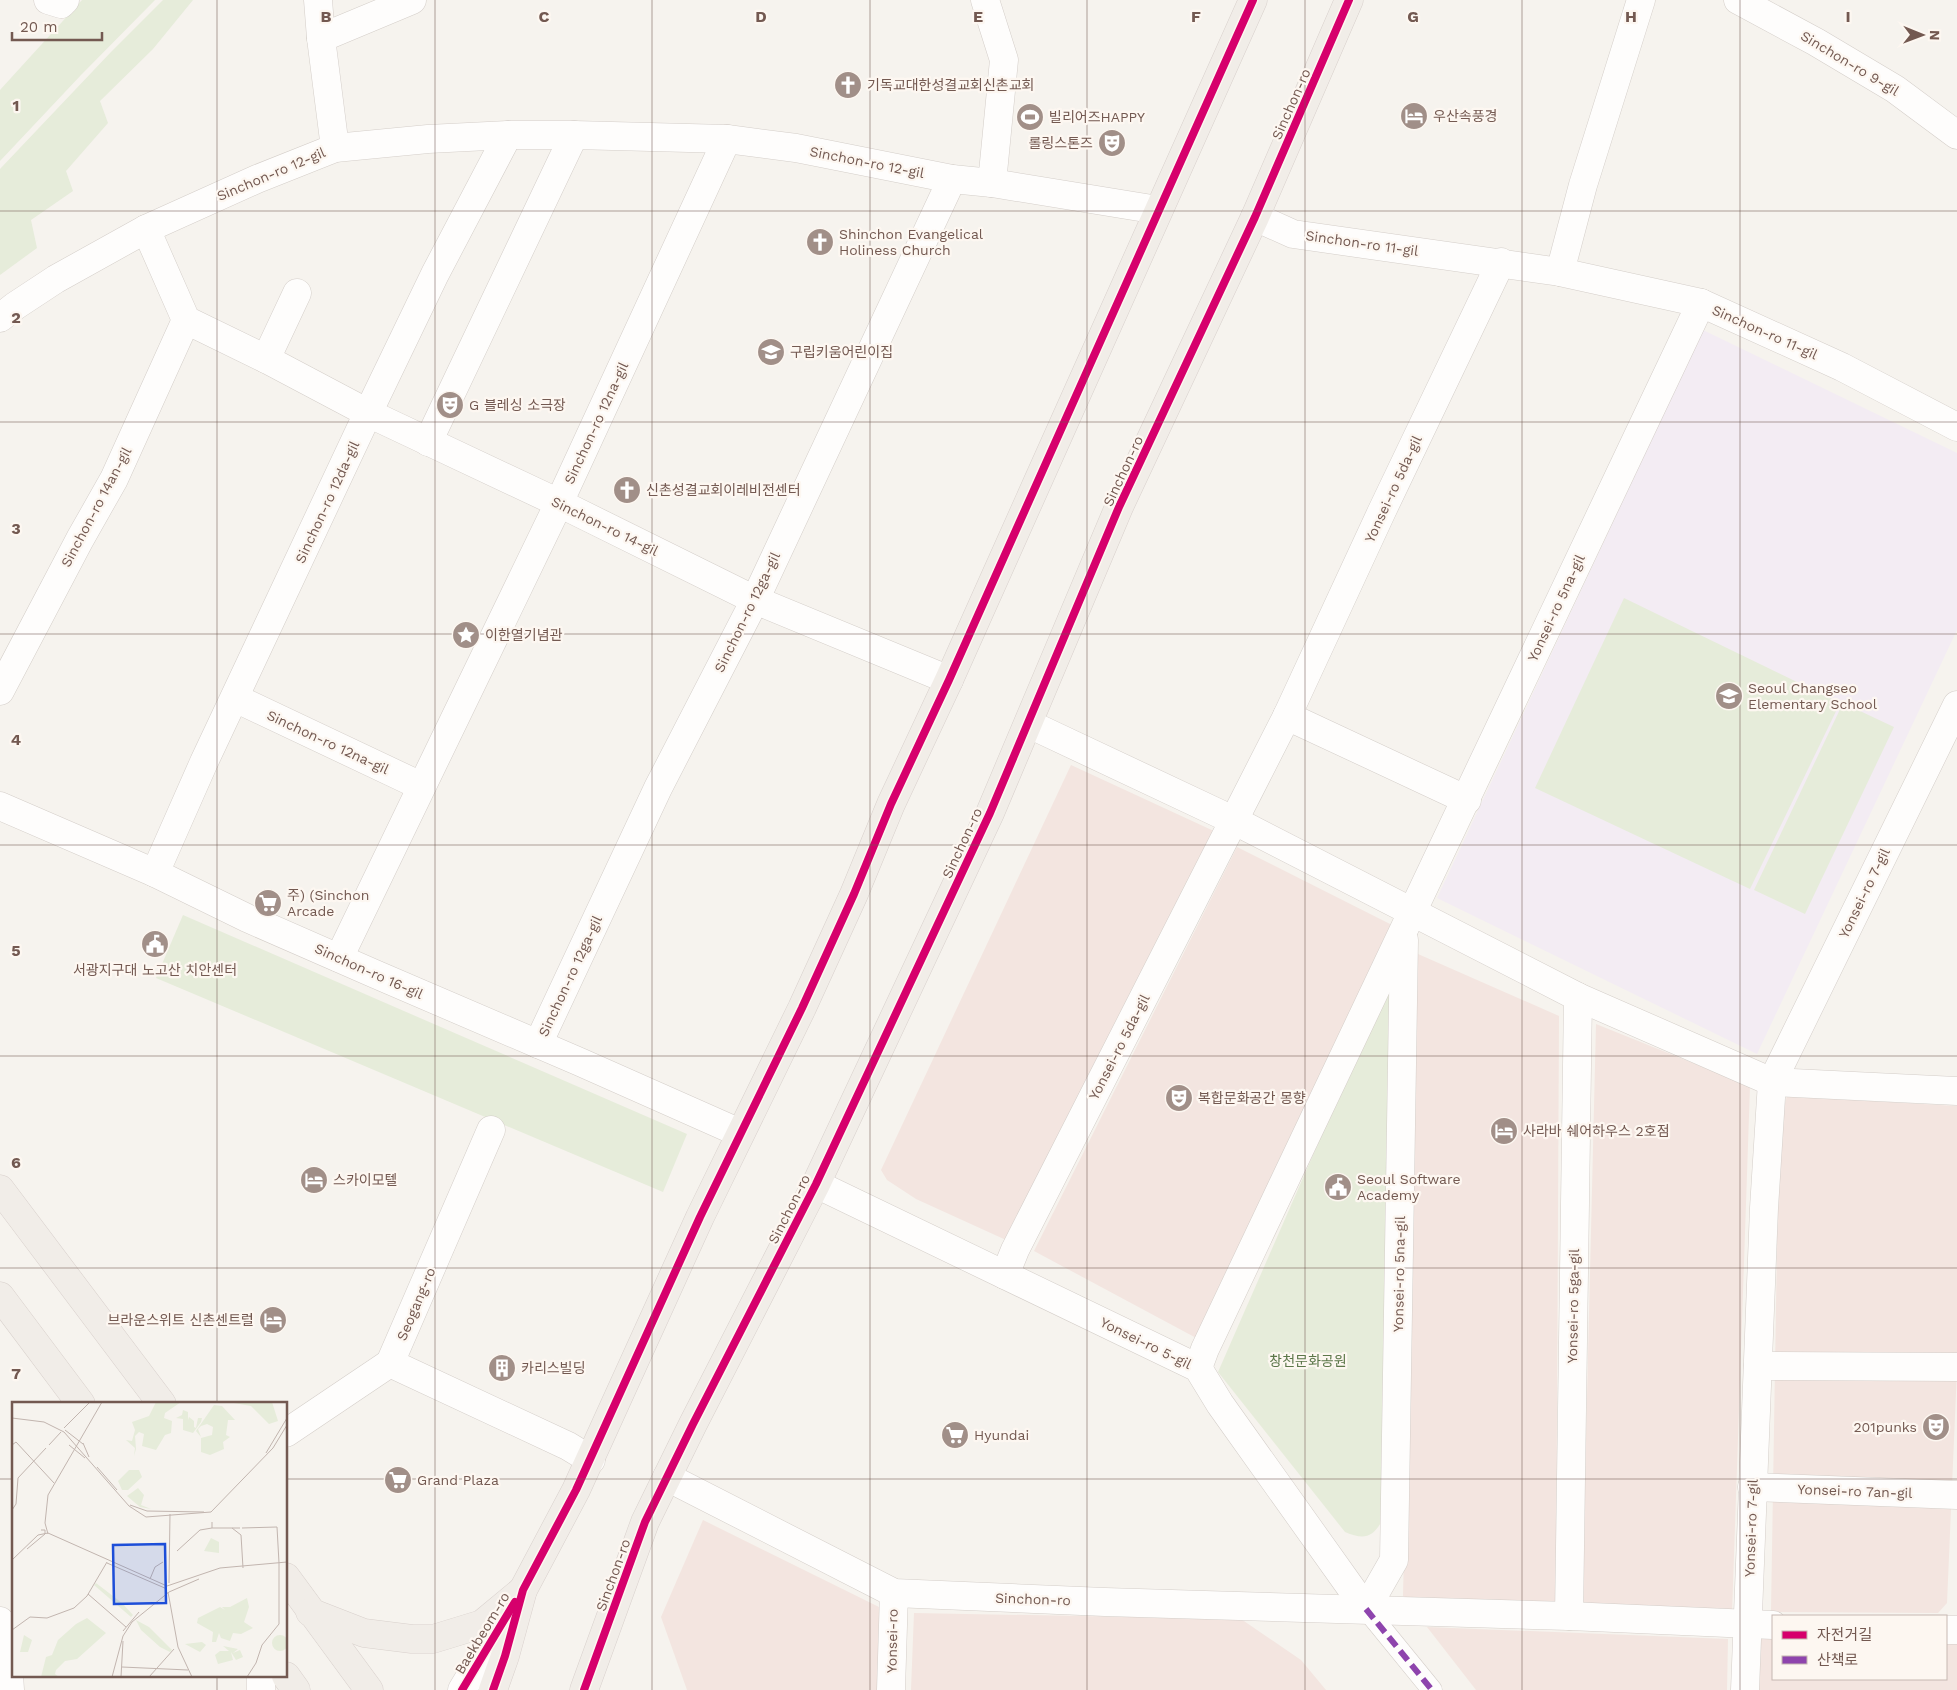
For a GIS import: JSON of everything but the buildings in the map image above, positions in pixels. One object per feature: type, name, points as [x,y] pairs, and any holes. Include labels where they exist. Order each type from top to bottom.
[{"type":"main road","points":[[493,1690],[505,1656],[523,1590],[591,1460],[700,1217],[802,1008],[854,894],[891,804],[949,680],[1252,0]]},
{"type":"main road","name":"Sinchon-ro","points":[[589,1684],[645,1522],[816,1184],[990,813],[1119,507],[1255,217],[1349,0]]},
{"type":"main road","points":[[2,1193],[160,1402]]},
{"type":"main road","points":[[0,1296],[80,1402]]},
{"type":"main road","points":[[288,1580],[368,1690]]},
{"type":"main road","points":[[310,1612],[364,1633],[412,1639],[433,1639],[482,1624],[523,1590]]},
{"type":"main road","points":[[287,1678],[296,1690]]},
{"type":"street","points":[[48,0],[61,4],[65,0]]},
{"type":"street","points":[[318,0],[335,148]]},
{"type":"street","points":[[321,38],[412,0]]},
{"type":"street","points":[[985,0],[1004,60],[992,183]]},
{"type":"street","points":[[1560,272],[1583,184],[1641,0]]},
{"type":"street","name":"Sinchon-ro 9-gil","points":[[1738,0],[1816,42],[1895,89],[1957,135]]},
{"type":"street","points":[[428,442],[574,134]]},
{"type":"street","name":"Sinchon-ro 12-gil","points":[[0,318],[56,279],[146,229],[257,179],[335,148],[428,139],[574,134],[727,139],[796,148],[952,179],[992,183],[1158,210]]},
{"type":"street","name":"Sinchon-ro 12da-gil","points":[[155,873],[204,762],[368,413],[436,274],[508,135]]},
{"type":"street","name":"Sinchon-ro 12na-gil","points":[[339,958],[559,503],[727,139]]},
{"type":"street","name":"Sinchon-ro 12ga-gil","points":[[538,1044],[658,788],[754,600],[952,179]]},
{"type":"street","name":"Sinchon-ro 11-gil","points":[[1255,217],[1293,234],[1502,262],[1560,272],[1701,304],[1842,367],[1957,427]]},
{"type":"street","points":[[146,229],[186,320]]},
{"type":"street","name":"Yonsei-ro 5da-gil","points":[[1005,1275],[1015,1250],[1287,716],[1381,513],[1502,262]]},
{"type":"street","points":[[266,359],[297,293]]},
{"type":"street","name":"Yonsei-ro 5na-gil","points":[[1198,1368],[1467,800],[1546,626],[1701,304]]},
{"type":"street","name":"Sinchon-ro 14-gil","points":[[186,320],[266,359],[368,413],[559,503],[754,600],[949,680]]},
{"type":"street","name":"Sinchon-ro 14an-gil","points":[[0,691],[80,539],[114,480],[186,320]]},
{"type":"street","name":"Sinchon-ro 12na-gil","points":[[235,698],[422,786]]},
{"type":"street","name":"Yonsei-ro 7-gil","points":[[1745,1690],[1760,1625],[1752,1487],[1764,1208],[1772,1082],[1957,705]]},
{"type":"street","points":[[1287,716],[1467,800]]},
{"type":"street","points":[[1029,724],[1235,821],[1408,922],[1772,1082],[1957,1091]]},
{"type":"street","name":"Sinchon-ro 16-gil","points":[[0,806],[155,873],[247,918],[740,1133]]},
{"type":"street","name":"Yonsei-ro 5na-gil","points":[[1366,1609],[1394,1560],[1408,922]]},
{"type":"street","name":"Yonsei-ro 5ga-gil","points":[[1569,1616],[1578,996]]},
{"type":"street","name":"Seogang-ro","points":[[390,1363],[491,1130]]},
{"type":"street","name":"Yonsei-ro 5-gil","points":[[816,1184],[1198,1368],[1220,1404],[1366,1609],[1432,1690]]},
{"type":"street","points":[[288,1431],[390,1363],[568,1446],[591,1460]]},
{"type":"street","points":[[1758,1366],[1957,1368]]},
{"type":"street","name":"Sinchon-ro","points":[[667,1477],[894,1593],[1104,1602],[1366,1609]]},
{"type":"street","name":"Yonsei-ro 7an-gil","points":[[1752,1487],[1957,1495]]},
{"type":"street","name":"Baekbeom-ro","points":[[462,1690],[523,1590]]},
{"type":"street","name":"Yonsei-ro","points":[[891,1690],[894,1593]]},
{"type":"street","points":[[1366,1609],[1760,1625]]},
{"type":"street","points":[[5,1625],[10,1690]]},
{"type":"shaded area","name":"Seoul Changseo Elementary School","points":[[1703,330],[1957,453],[1957,630],[1757,1054],[1437,898]]},
{"type":"shaded area","points":[[1071,765],[1216,832],[1006,1240],[916,1199],[887,1180],[881,1170]]},
{"type":"shaded area","points":[[1237,847],[1394,926],[1200,1340],[1034,1251]]},
{"type":"shaded area","points":[[1418,954],[1559,1016],[1556,1611],[1428,1607],[1403,1596]]},
{"type":"shaded area","points":[[1596,1024],[1750,1086],[1732,1614],[1582,1606]]},
{"type":"shaded area","points":[[1787,1096],[1957,1106],[1957,1369],[1947,1603],[1938,1613],[1771,1612],[1779,1125]]},
{"type":"shaded area","points":[[703,1520],[879,1607],[878,1690],[687,1690],[661,1617]]},
{"type":"shaded area","points":[[914,1613],[1241,1619],[1301,1660],[1326,1690],[911,1690]]},
{"type":"shaded area","points":[[1427,1627],[1728,1639],[1727,1690],[1476,1690]]},
{"type":"shaded area","points":[[1760,1638],[1772,1638],[1772,1680],[1947,1680],[1947,1643],[1957,1644],[1957,1690],[1759,1690]]},
{"type":"green space","points":[[82,0],[155,0],[0,161],[0,90]]},
{"type":"green space","points":[[163,0],[193,0],[153,49],[100,101],[108,123],[66,171],[73,191],[31,220],[37,248],[0,275],[0,169]]},
{"type":"green space","points":[[1624,598],[1840,703],[1750,889],[1535,788]]},
{"type":"green space","points":[[1843,703],[1894,727],[1805,914],[1754,890]]},
{"type":"green space","points":[[183,915],[687,1134],[663,1192],[156,978]]},
{"type":"green space","name":"창천문화공원","points":[[1391,977],[1383,1519],[1372,1534],[1358,1536],[1345,1532],[1218,1372]]},
{"type":"marked path","points":[[1366,1609],[1432,1690]]},
{"type":"cycle path","points":[[493,1690],[505,1656],[523,1590],[576,1490],[700,1217],[802,1008],[854,894],[891,804],[949,680],[1253,0]]},
{"type":"cycle path","points":[[584,1690],[645,1522],[816,1184],[990,813],[1119,507],[1255,217],[1349,0]]},
{"type":"cycle path","points":[[462,1690],[515,1602]]},
{"type":"place","name":"기독교대한성결교회신촌교회","points":[[848,85]]},
{"type":"place","name":"우산속풍경","points":[[1414,116]]},
{"type":"place","name":"빌리어즈HAPPY","points":[[1030,117]]},
{"type":"place","name":"롤링스톤즈","points":[[1112,143]]},
{"type":"place","name":"Shinchon Evangelical Holiness Church","points":[[820,242]]},
{"type":"place","name":"구립키움어린이집","points":[[771,352]]},
{"type":"place","name":"G 블레싱 소극장","points":[[450,405]]},
{"type":"place","name":"신촌성결교회이레비전센터","points":[[627,490]]},
{"type":"place","name":"이한열기념관","points":[[466,635]]},
{"type":"place","name":"Seoul Changseo Elementary School","points":[[1729,696]]},
{"type":"place","name":"주) (Sinchon Arcade","points":[[268,903]]},
{"type":"place","name":"서광지구대 노고산 치안센터","points":[[155,944]]},
{"type":"place","name":"복합문화공간 몽향","points":[[1179,1098]]},
{"type":"place","name":"사라바 쉐어하우스 2호점","points":[[1504,1131]]},
{"type":"place","name":"스카이모텔","points":[[314,1180]]},
{"type":"place","name":"Seoul Software Academy","points":[[1338,1187]]},
{"type":"place","name":"브라운스위트 신촌센트럴","points":[[273,1320]]},
{"type":"place","name":"카리스빌딩","points":[[502,1368]]},
{"type":"place","name":"201punks","points":[[1936,1427]]},
{"type":"place","name":"Hyundai","points":[[955,1435]]},
{"type":"place","name":"Grand Plaza","points":[[398,1480]]}]
